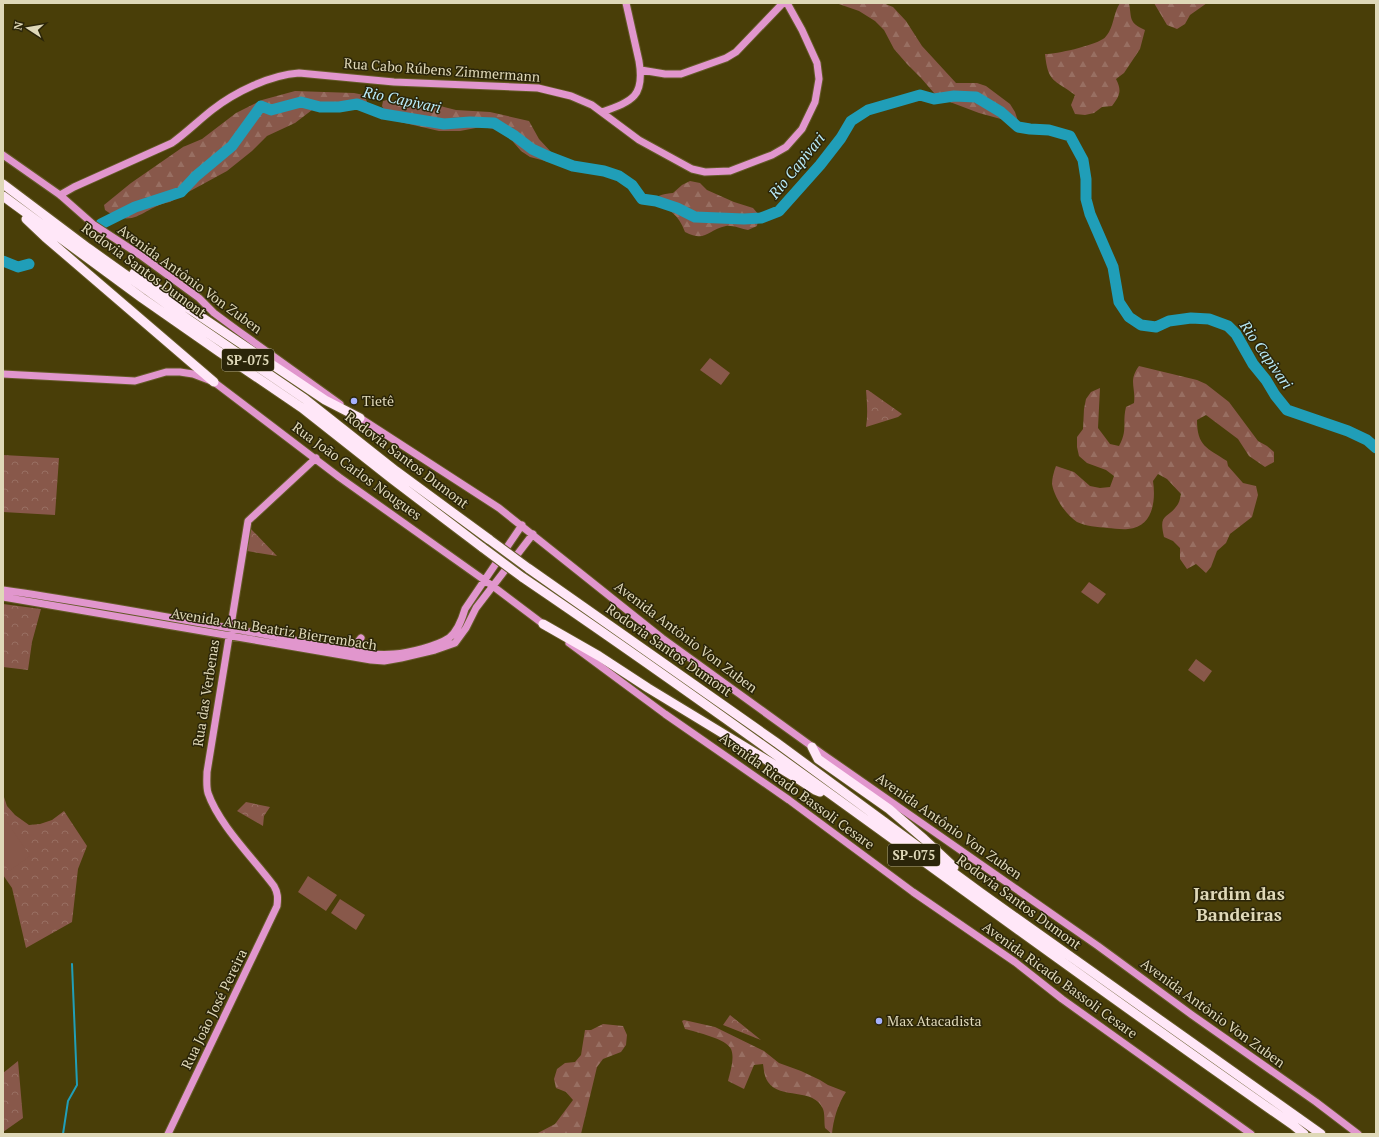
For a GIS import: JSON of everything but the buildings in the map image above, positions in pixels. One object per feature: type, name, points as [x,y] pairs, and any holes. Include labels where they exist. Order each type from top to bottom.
[{"type":"highway","name":"Rodovia Santos Dumont","points":[[3,184],[88,248],[189,320],[305,399],[396,471],[528,568],[777,743],[981,893],[1321,1134]]},
{"type":"highway","name":"Rodovia Santos Dumont","points":[[3,197],[149,303],[302,408],[392,479],[522,577],[768,748],[1092,983],[1294,1125],[1304,1134]]},
{"type":"highway","points":[[3,197],[45,238],[214,382]]},
{"type":"highway","points":[[88,248],[128,269],[325,400],[360,418]]},
{"type":"highway","points":[[543,624],[599,656],[648,688],[788,772],[814,790],[830,794]]},
{"type":"highway","points":[[812,747],[818,759],[889,809],[981,893]]},
{"type":"street","points":[[602,112],[620,105],[638,92],[641,80],[641,70],[626,3]]},
{"type":"street","points":[[641,70],[665,74],[681,74],[726,58],[736,52],[783,3]]},
{"type":"street","name":"Rua Cabo Rúbens Zimmermann","points":[[60,195],[74,187],[172,143],[213,109],[235,94],[287,74],[394,82],[538,88],[581,99],[592,104],[639,140],[697,171],[714,173],[730,171],[772,155],[786,147],[802,129],[815,102],[819,79],[817,63],[802,30],[787,3]]},
{"type":"street","name":"Avenida Antônio Von Zuben","points":[[3,155],[60,195],[94,225],[140,255],[199,298],[214,313],[360,418],[499,508],[662,638],[812,747],[1098,946],[1316,1102],[1358,1134]]},
{"type":"street","name":"Rua João Carlos Nougues","points":[[3,374],[135,381],[166,372],[180,372],[193,374],[214,382],[316,458],[339,477],[484,580]]},
{"type":"street","name":"Rua das Verbenas","points":[[277,893],[271,882],[226,826],[212,802],[208,792],[207,772],[248,521],[316,458]]},
{"type":"street","name":"Avenida Ana Beatriz Bierrembach","points":[[3,597],[351,651],[377,654],[395,654],[423,648],[449,638],[462,620],[465,609],[522,525]]},
{"type":"street","name":"Avenida Ana Beatriz Bierrembach","points":[[3,590],[49,597],[371,660],[384,660],[401,658],[435,650],[455,643],[466,628],[476,608],[494,587],[533,534]]},
{"type":"street","name":"Avenida Ricado Bassoli Cesare","points":[[484,580],[665,714],[789,800],[913,892],[1015,962],[1062,999],[1251,1134]]},
{"type":"street","points":[[351,651],[361,638]]},
{"type":"street","name":"Rua João José Pereira","points":[[168,1134],[277,906],[277,893]]},
{"type":"green space","points":[[836,3],[883,3],[893,7],[906,21],[922,46],[956,83],[977,83],[986,86],[1010,104],[1018,121],[1008,121],[979,113],[942,99],[934,93],[894,49],[884,30],[875,21],[859,11]]},
{"type":"green space","points":[[1120,3],[1129,3],[1133,22],[1145,30],[1140,49],[1124,73],[1116,79],[1119,87],[1119,93],[1112,106],[1102,107],[1094,113],[1085,115],[1075,114],[1071,105],[1075,95],[1057,83],[1050,75],[1045,54],[1058,53],[1074,49],[1104,39],[1111,29],[1116,10]]},
{"type":"green space","points":[[1154,3],[1207,3],[1190,15],[1185,24],[1177,29],[1167,25]]},
{"type":"green space","points":[[295,91],[354,93],[364,95],[368,104],[361,110],[331,108],[312,110],[295,123],[267,136],[252,151],[227,171],[170,202],[152,208],[138,216],[124,218],[115,216],[105,210],[104,205],[131,183],[183,147],[202,139],[236,113],[262,100]]},
{"type":"green space","points":[[387,100],[436,105],[456,110],[490,112],[529,121],[539,139],[552,153],[549,162],[530,157],[521,151],[501,130],[481,127],[460,131],[439,131],[396,121],[387,114],[382,106],[383,101]]},
{"type":"green space","points":[[690,181],[700,183],[707,190],[734,202],[753,208],[759,215],[757,226],[748,230],[726,226],[702,236],[692,235],[685,232],[680,221],[673,213],[652,202],[659,196],[673,193],[682,185]]},
{"type":"green space","points":[[710,358],[730,373],[721,385],[700,370]]},
{"type":"green space","points":[[1139,366],[1197,380],[1206,384],[1229,402],[1258,441],[1274,452],[1274,462],[1265,467],[1249,456],[1238,439],[1206,415],[1197,420],[1197,429],[1204,445],[1227,461],[1228,466],[1243,483],[1256,486],[1258,495],[1252,517],[1230,534],[1226,543],[1217,551],[1211,567],[1206,573],[1196,564],[1187,569],[1180,559],[1180,548],[1173,541],[1164,537],[1162,529],[1163,520],[1178,504],[1181,494],[1167,479],[1158,474],[1153,481],[1154,497],[1151,512],[1148,518],[1136,527],[1128,529],[1096,527],[1077,522],[1065,510],[1053,489],[1052,479],[1056,466],[1074,472],[1090,486],[1100,488],[1110,487],[1114,476],[1106,470],[1087,463],[1079,456],[1077,437],[1083,429],[1086,399],[1091,392],[1100,388],[1098,428],[1110,444],[1119,446],[1124,431],[1126,407],[1134,403],[1133,380]]},
{"type":"green space","points":[[866,390],[902,414],[898,417],[866,427]]},
{"type":"green space","points":[[3,455],[59,458],[55,515],[3,512]]},
{"type":"green space","points":[[251,529],[277,556],[247,551]]},
{"type":"green space","points":[[1089,582],[1106,594],[1098,604],[1081,592]]},
{"type":"green space","points":[[3,604],[41,609],[32,642],[28,670],[3,667]]},
{"type":"green space","points":[[1196,659],[1212,671],[1204,682],[1188,670]]},
{"type":"green space","points":[[3,794],[7,806],[15,815],[29,825],[40,824],[52,820],[64,811],[87,846],[78,869],[72,922],[26,948],[12,888],[3,875]]},
{"type":"green space","points":[[246,802],[270,807],[264,816],[263,826],[237,811]]},
{"type":"green space","points":[[7,822],[30,856],[9,871],[3,862],[3,824]]},
{"type":"green space","points":[[308,876],[337,895],[326,911],[298,892]]},
{"type":"green space","points":[[340,899],[365,915],[356,930],[331,913]]},
{"type":"green space","points":[[730,1015],[761,1040],[723,1025]]},
{"type":"green space","points":[[684,1020],[715,1027],[764,1051],[779,1063],[801,1071],[828,1085],[846,1092],[836,1112],[832,1134],[825,1128],[824,1111],[819,1102],[805,1096],[780,1091],[773,1087],[766,1078],[763,1064],[754,1065],[744,1089],[728,1081],[732,1061],[731,1049],[728,1045],[718,1039],[685,1029],[682,1021]]},
{"type":"green space","points":[[603,1024],[623,1026],[627,1035],[626,1045],[621,1052],[603,1059],[597,1067],[581,1134],[536,1134],[555,1124],[573,1100],[566,1092],[556,1088],[554,1079],[557,1069],[565,1063],[575,1062],[581,1055],[585,1030],[591,1030]]},
{"type":"green space","points":[[18,1061],[23,1118],[3,1132],[3,1073]]},
{"type":"waterway","name":"Rio Capivari","points":[[101,224],[135,207],[181,192],[196,176],[232,146],[261,106],[271,110],[301,102],[320,107],[339,107],[357,104],[383,114],[444,124],[470,122],[494,123],[532,149],[547,156],[573,166],[604,171],[619,176],[632,185],[642,199],[656,201],[677,208],[695,217],[744,219],[761,218],[779,211],[820,165],[841,138],[851,121],[868,110],[920,95],[934,99],[954,96],[976,97],[1001,112],[1018,127],[1049,130],[1070,136],[1083,160],[1086,179],[1086,199],[1090,214],[1113,267],[1119,302],[1129,317],[1141,325],[1156,327],[1169,321],[1191,318],[1209,319],[1228,326],[1236,334],[1253,364],[1287,410],[1348,431],[1367,440],[1376,448]]},
{"type":"waterway","points":[[3,261],[18,267],[29,264]]},
{"type":"waterway","points":[[63,1134],[68,1101],[77,1085],[72,964]]},
{"type":"place","name":"Tietê","points":[[354,401]]},
{"type":"place","name":"Max Atacadista","points":[[879,1021]]},
{"type":"district","name":"Jardim das Bandeiras","points":[[1239,904]]}]
